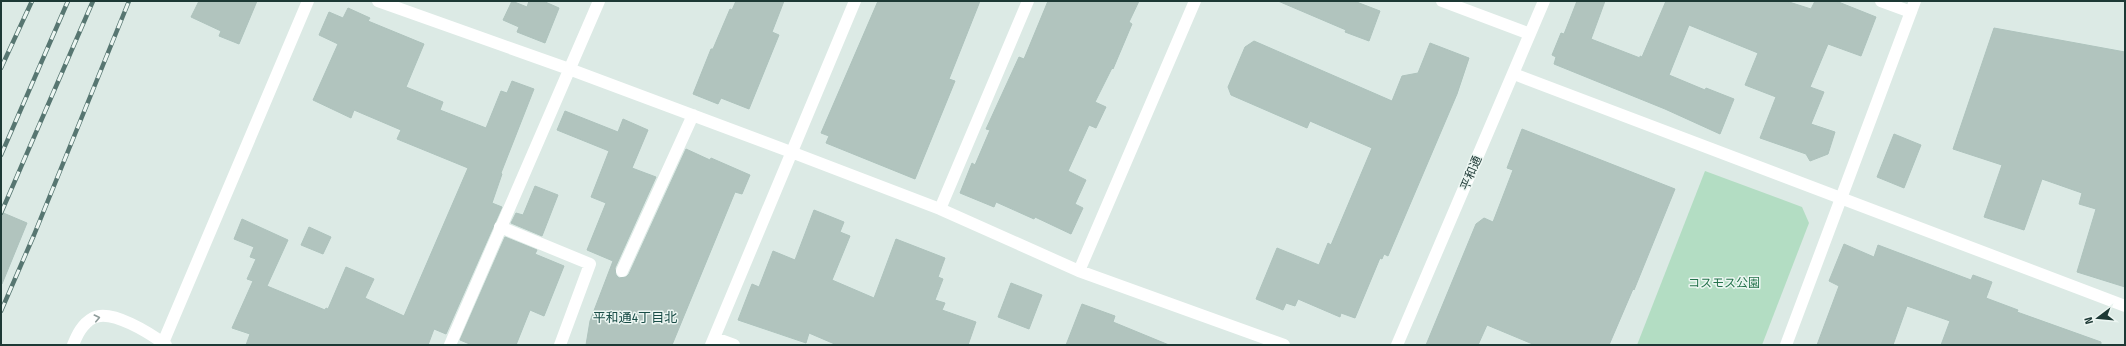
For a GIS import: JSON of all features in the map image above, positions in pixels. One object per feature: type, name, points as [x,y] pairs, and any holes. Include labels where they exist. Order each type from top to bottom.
[{"type":"street","points":[[73,345],[84,324],[94,317],[105,316],[144,329],[164,344],[308,1]]},
{"type":"street","points":[[378,1],[569,69],[791,152],[940,209],[1079,271],[1284,345]]},
{"type":"street","points":[[450,345],[599,1]]},
{"type":"street","points":[[734,345],[713,342],[855,1]]},
{"type":"street","points":[[940,209],[1028,1]]},
{"type":"street","points":[[1079,271],[1195,1]]},
{"type":"street","points":[[1442,1],[1530,34]]},
{"type":"street","name":"平和通","points":[[1397,345],[1544,1]]},
{"type":"street","points":[[1786,345],[1913,7],[1881,1]]},
{"type":"street","points":[[1514,74],[2125,306]]},
{"type":"street","points":[[622,271],[693,115]]},
{"type":"street","points":[[500,227],[590,264],[560,345]]},
{"type":"green space","name":"コスモス公園","points":[[1705,171],[1802,207],[1809,223],[1762,345],[1637,345]]},
{"type":"building","points":[[199,1],[257,1],[239,44],[219,36],[221,31],[191,17]]},
{"type":"building","points":[[512,1],[527,7],[529,1],[543,1],[559,8],[545,43],[517,32],[519,27],[503,20]]},
{"type":"building","points":[[736,1],[784,1],[772,32],[779,35],[749,109],[721,98],[718,104],[693,94],[711,49],[713,49],[730,9],[732,10]]},
{"type":"building","points":[[878,1],[980,1],[949,79],[955,81],[915,179],[826,143],[829,136],[821,133]]},
{"type":"building","points":[[1048,1],[1139,1],[1129,22],[1132,24],[1113,69],[1112,68],[1095,102],[1106,107],[1096,128],[1089,125],[1068,171],[1086,180],[1075,204],[1083,208],[1071,234],[1035,217],[1034,219],[996,202],[994,207],[960,193],[972,163],[975,165],[990,130],[986,129],[1019,57],[1024,59]]},
{"type":"building","points":[[1278,1],[1354,1],[1380,11],[1369,41],[1345,32],[1346,30]]},
{"type":"building","points":[[1577,1],[1605,1],[1591,39],[1640,58],[1640,56],[1642,57],[1666,1],[1786,1],[1811,9],[1815,1],[1836,1],[1876,17],[1861,56],[1828,44],[1810,87],[1824,92],[1811,124],[1835,132],[1828,154],[1810,161],[1806,154],[1760,138],[1776,97],[1745,85],[1758,53],[1689,25],[1669,75],[1705,90],[1706,88],[1734,99],[1720,134],[1665,109],[1554,64],[1556,57],[1552,55],[1561,33],[1564,34]]},
{"type":"building","points":[[348,8],[370,18],[368,21],[424,44],[406,87],[443,102],[440,110],[486,128],[501,91],[507,93],[512,81],[534,89],[501,173],[502,174],[492,203],[502,207],[446,334],[434,329],[428,345],[246,345],[250,334],[232,328],[253,281],[247,279],[256,259],[250,257],[254,247],[234,239],[242,219],[288,240],[267,286],[325,310],[326,308],[328,309],[346,267],[374,279],[365,298],[404,316],[468,168],[397,139],[401,130],[354,110],[351,118],[313,100],[338,44],[319,35],[329,12],[343,18]]},
{"type":"building","points":[[1994,28],[2125,52],[2125,287],[2077,272],[2096,209],[2079,204],[2082,193],[2042,179],[2024,230],[1984,217],[2002,165],[1953,149]]},
{"type":"building","points":[[1254,41],[1392,101],[1402,76],[1418,73],[1430,43],[1469,58],[1457,94],[1388,256],[1384,254],[1382,259],[1380,258],[1355,318],[1341,313],[1340,317],[1298,299],[1295,306],[1286,303],[1283,310],[1256,299],[1277,248],[1319,265],[1328,243],[1331,245],[1372,148],[1310,121],[1307,128],[1231,95],[1228,87],[1245,47]]},
{"type":"building","points":[[565,111],[618,132],[623,119],[648,130],[632,168],[656,177],[615,268],[616,275],[619,278],[626,277],[629,274],[686,149],[750,175],[742,194],[735,192],[672,345],[586,345],[590,321],[613,261],[587,250],[606,203],[591,197],[609,151],[557,130]]},
{"type":"building","points":[[1522,129],[1675,189],[1634,290],[1633,289],[1609,345],[1535,345],[1487,325],[1478,345],[1426,345],[1476,224],[1484,218],[1493,222],[1513,170],[1507,168]]},
{"type":"building","points":[[1894,134],[1921,145],[1904,188],[1877,177]]},
{"type":"building","points":[[535,186],[558,195],[542,236],[511,223],[516,213],[523,215]]},
{"type":"building","points":[[814,210],[844,222],[840,232],[850,236],[832,280],[874,298],[896,239],[945,258],[938,277],[943,279],[935,300],[945,303],[942,310],[976,322],[968,345],[837,345],[809,333],[806,343],[738,320],[752,284],[759,287],[773,251],[795,260]]},
{"type":"building","points":[[1,212],[27,223],[2,284],[1,284]]},
{"type":"building","points":[[309,227],[331,237],[323,254],[301,245]]},
{"type":"building","points":[[505,237],[537,250],[535,254],[564,266],[544,316],[530,310],[516,345],[472,345],[460,340]]},
{"type":"building","points":[[1844,244],[1874,257],[1878,245],[1971,280],[1973,275],[1992,282],[1986,298],[2018,310],[2017,312],[2101,342],[2101,345],[1941,345],[1950,321],[1907,306],[1893,345],[1817,345],[1839,286],[1829,281]]},
{"type":"building","points":[[1011,283],[1042,295],[1029,329],[998,317]]},
{"type":"building","points":[[1082,304],[1115,316],[1113,322],[1169,345],[1066,345]]},
{"type":"railway","points":[[1,68],[32,1]]},
{"type":"railway","points":[[1,155],[68,1]]},
{"type":"railway","points":[[1,213],[93,1]]},
{"type":"railway","points":[[1,311],[34,235],[129,1]]},
{"type":"district","name":"平和通4丁目北","points":[[635,317]]}]
